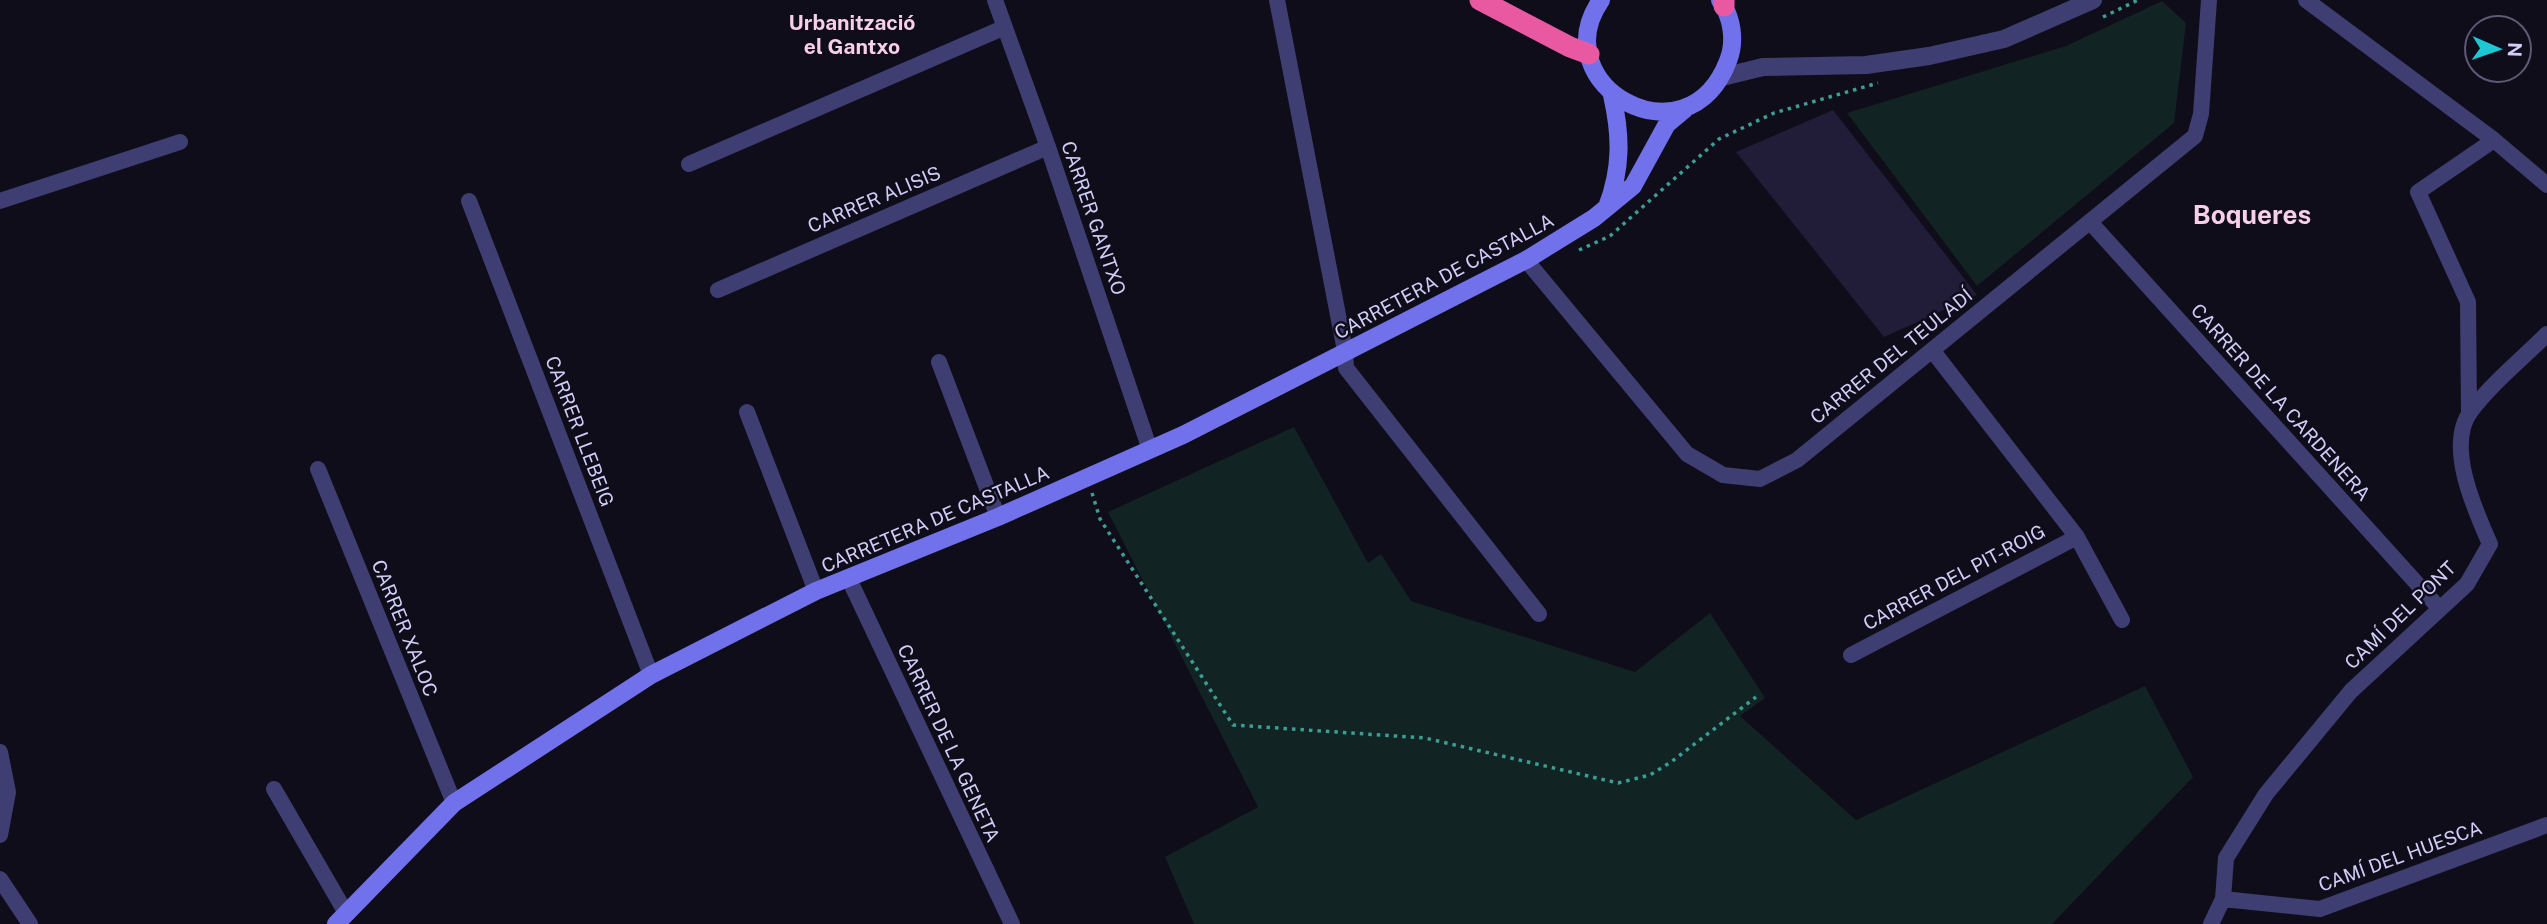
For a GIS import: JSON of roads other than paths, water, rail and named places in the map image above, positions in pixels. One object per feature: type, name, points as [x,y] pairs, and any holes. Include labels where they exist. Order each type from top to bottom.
[{"type":"highway","points":[[1480,0],[1570,47],[1590,54]]},
{"type":"main road","points":[[1601,0],[1589,31],[1590,54],[1597,76],[1612,95],[1629,105],[1666,113],[1685,108]]},
{"type":"main road","points":[[1722,77],[1731,54],[1731,29],[1723,2]]},
{"type":"main road","name":"CARRETERA DE CASTALLA","points":[[341,919],[454,803],[651,676],[816,592],[998,517],[1150,450],[1526,260],[1600,214],[1633,186],[1667,124],[1685,108],[1706,96],[1722,77]]},
{"type":"main road","points":[[1600,214],[1618,172],[1621,148],[1612,95]]},
{"type":"street","name":"CARRER GANTXO","points":[[995,0],[1048,147],[1150,450]]},
{"type":"street","points":[[1278,0],[1345,351],[1346,368],[1539,614]]},
{"type":"street","points":[[1722,77],[1763,66],[1866,65],[1929,56],[2004,39],[2093,0]]},
{"type":"street","name":"CARRER DEL TEULADÍ","points":[[1526,260],[1687,454],[1723,475],[1760,479],[1797,460],[2195,136],[2201,114],[2209,0]]},
{"type":"street","points":[[2306,0],[2494,140],[2547,185]]},
{"type":"street","points":[[689,164],[1003,28]]},
{"type":"street","points":[[1731,54],[1763,66]]},
{"type":"street","name":"CAMÍ DEL PONT","points":[[2211,924],[2223,899],[2226,858],[2266,794],[2351,691],[2467,584],[2490,544],[2474,509],[2459,454],[2469,413],[2468,302],[2418,192],[2494,140]]},
{"type":"street","points":[[0,201],[180,142]]},
{"type":"street","name":"CARRER ALISIS","points":[[718,290],[1048,147]]},
{"type":"street","name":"CARRER LLEBEIG","points":[[469,201],[651,676]]},
{"type":"street","name":"CARRER DE LA CARDENERA","points":[[2091,223],[2440,609]]},
{"type":"street","points":[[2469,413],[2547,334]]},
{"type":"street","name":"CARRER DEL PIT-ROIG","points":[[1932,350],[2077,537],[2123,620]]},
{"type":"street","points":[[939,362],[998,517]]},
{"type":"street","points":[[747,412],[816,592]]},
{"type":"street","name":"CARRER XALOC","points":[[318,469],[454,803]]},
{"type":"street","name":"CARRER DEL PIT-ROIG","points":[[1851,655],[2077,537]]},
{"type":"street","name":"CARRER DE LA GENETA","points":[[849,579],[1012,924]]},
{"type":"street","points":[[0,752],[8,792],[0,835]]},
{"type":"street","points":[[274,789],[341,919]]},
{"type":"street","name":"CAMÍ DEL HUESCA","points":[[2223,899],[2320,909],[2547,825]]},
{"type":"street","points":[[0,879],[30,924]]},
{"type":"district","name":"Urbanització el Gantxo","points":[[852,34]]},
{"type":"district","name":"Boqueres","points":[[2252,214]]}]
